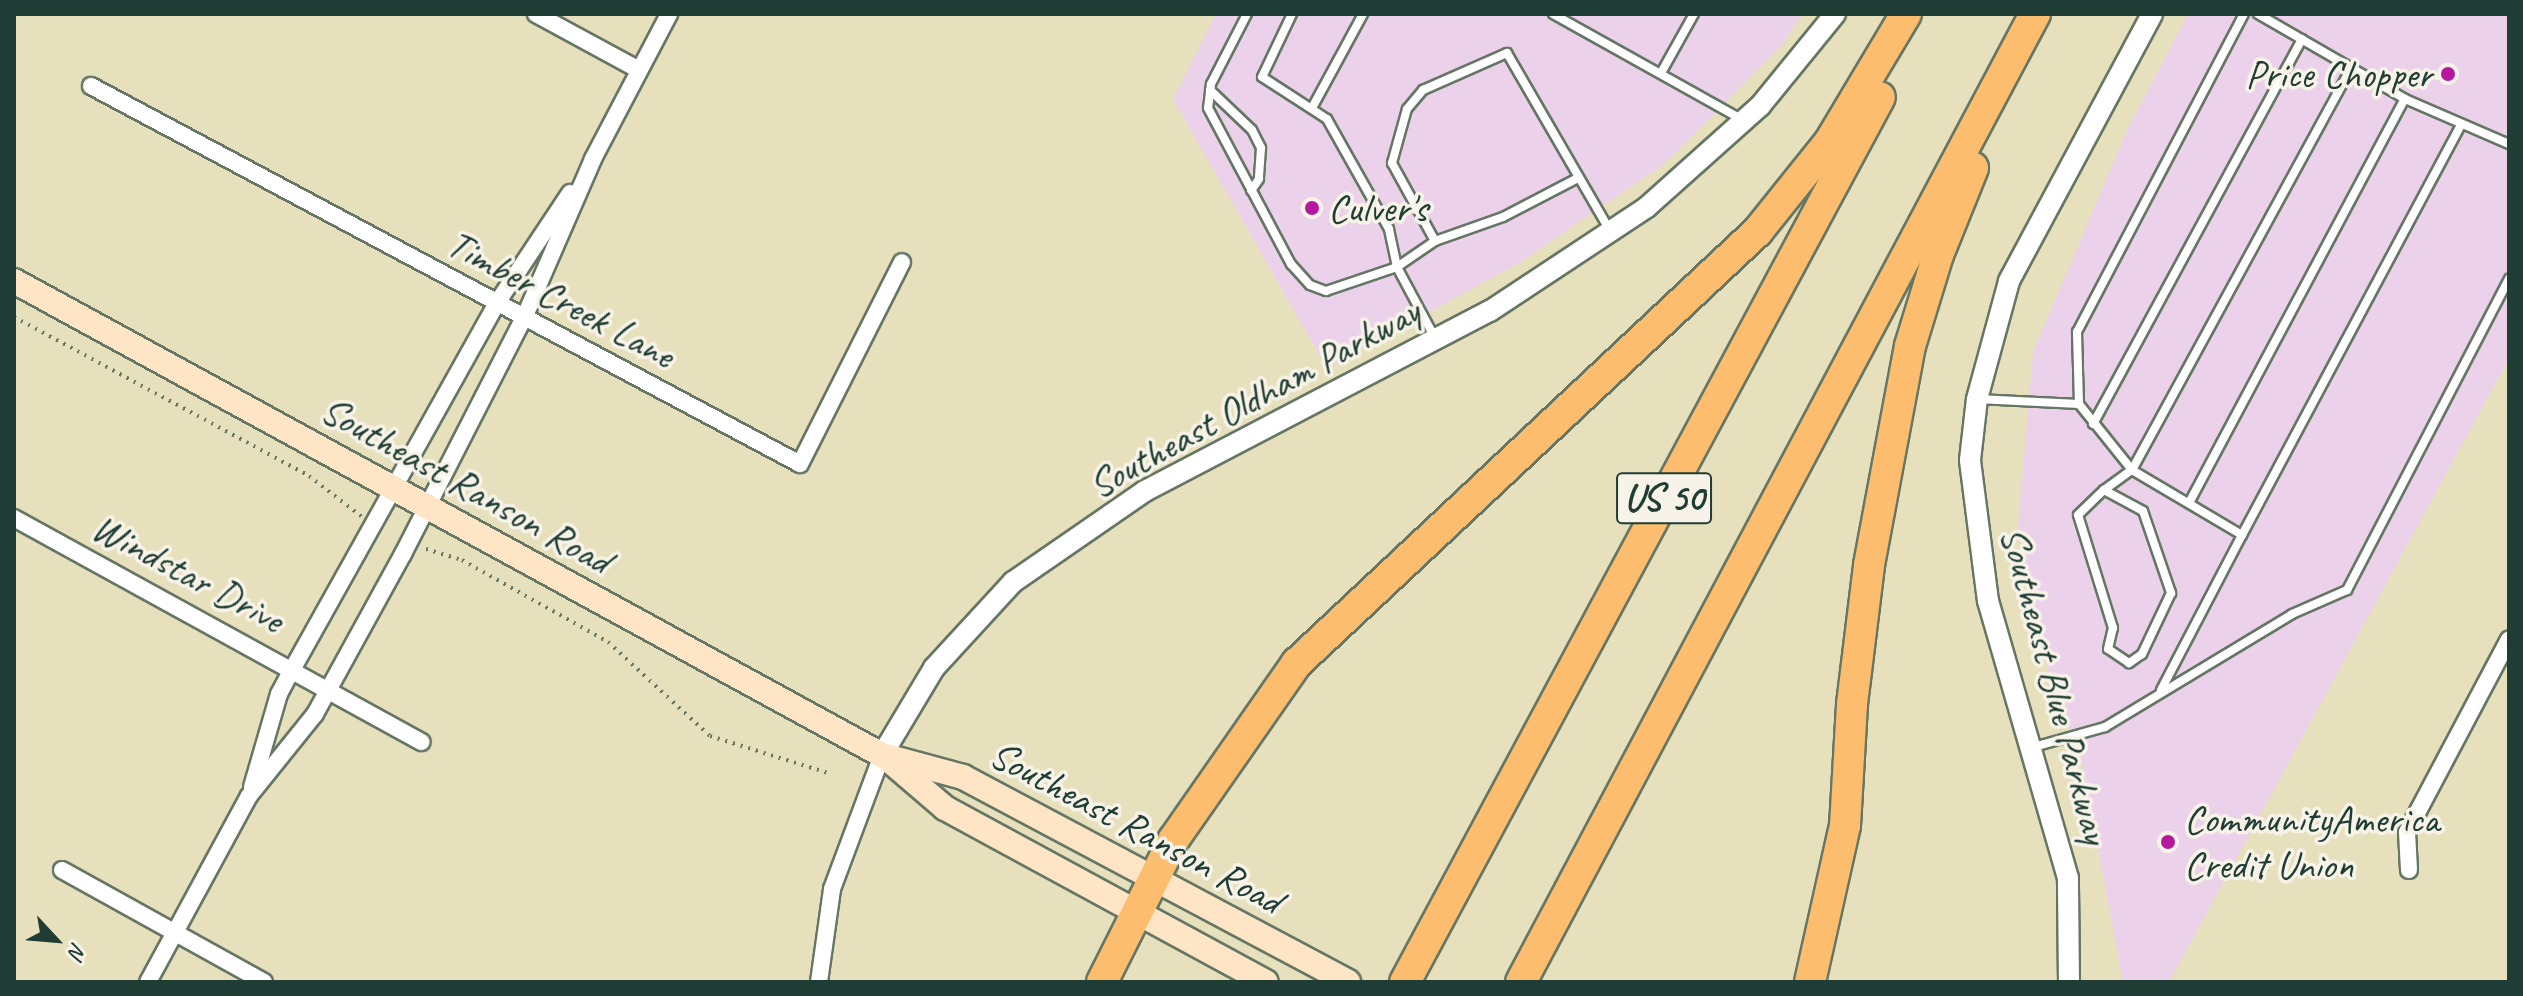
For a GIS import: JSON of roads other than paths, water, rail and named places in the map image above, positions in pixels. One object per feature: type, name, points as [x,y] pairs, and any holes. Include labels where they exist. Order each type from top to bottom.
[{"type":"highway","points":[[1102,982],[1152,877],[1297,663],[1758,231],[1830,141],[1906,14]]},
{"type":"highway","name":"US 50","points":[[1405,982],[1924,14]]},
{"type":"highway","name":"US 50","points":[[1521,982],[2035,14]]},
{"type":"highway","points":[[1810,982],[1845,826],[1852,704],[1869,565],[1910,346],[1943,240],[2012,90],[2012,58]]},
{"type":"main road","name":"Southeast Ranson Road","points":[[14,281],[882,755],[945,808],[1266,982]]},
{"type":"main road","name":"Southeast Ranson Road","points":[[882,755],[963,777],[1348,982]]},
{"type":"street","points":[[536,14],[639,70]]},
{"type":"street","points":[[148,982],[249,796],[315,714],[330,687],[524,318],[593,159],[669,14]]},
{"type":"street","name":"Southeast Oldham Parkway","points":[[819,982],[832,889],[882,755],[934,668],[1013,582],[1145,491],[1490,311],[1647,207],[1744,120],[1835,14]]},
{"type":"street","name":"Southeast Blue Parkway","points":[[2069,982],[2068,878],[1988,601],[1976,540],[1970,460],[1977,399],[2009,281],[2152,14]]},
{"type":"street","name":"Timber Creek Lane","points":[[91,86],[800,464],[902,262]]},
{"type":"street","points":[[249,796],[279,694],[293,668],[497,303],[593,159]]},
{"type":"street","name":"Windstar Drive","points":[[14,518],[330,687],[422,742]]},
{"type":"street","points":[[2409,870],[2407,832],[2509,639]]},
{"type":"street","points":[[62,870],[264,982]]},
{"type":"lane","points":[[1247,14],[1210,90],[1208,108],[1291,264],[1310,285],[1326,291],[1343,288],[1397,267],[1435,241],[1503,217],[1576,179]]},
{"type":"lane","points":[[1292,14],[1262,77],[1327,119],[1389,229],[1397,267],[1436,339]]},
{"type":"lane","points":[[1312,108],[1363,14]]},
{"type":"lane","points":[[1554,14],[1744,120]]},
{"type":"lane","points":[[1661,73],[1694,14]]},
{"type":"lane","points":[[2242,535],[2132,470],[2093,424],[2079,404],[2077,332],[2244,14]]},
{"type":"lane","points":[[2258,14],[2405,99],[2460,127],[2509,144]]},
{"type":"lane","points":[[2093,424],[2302,39]]},
{"type":"lane","points":[[1435,241],[1392,163],[1397,133],[1423,90],[1507,53],[1576,179],[1610,231]]},
{"type":"lane","points":[[2104,490],[2143,511],[2171,593],[2142,654],[2129,663],[2108,649],[2113,628],[2078,515],[2104,490],[2132,470],[2351,68]]},
{"type":"lane","points":[[1210,90],[1252,130],[1261,148],[1259,179],[1251,191]]},
{"type":"lane","points":[[2189,503],[2405,99]]},
{"type":"lane","points":[[2161,691],[2460,127]]},
{"type":"lane","points":[[2030,748],[2105,727],[2292,614],[2347,590],[2509,279]]},
{"type":"lane","points":[[1977,399],[2079,404]]},
{"type":"place","name":"Price Chopper","points":[[2448,74]]},
{"type":"place","name":"Culver's","points":[[1312,208]]},
{"type":"place","name":"CommunityAmerica Credit Union","points":[[2168,842]]}]
